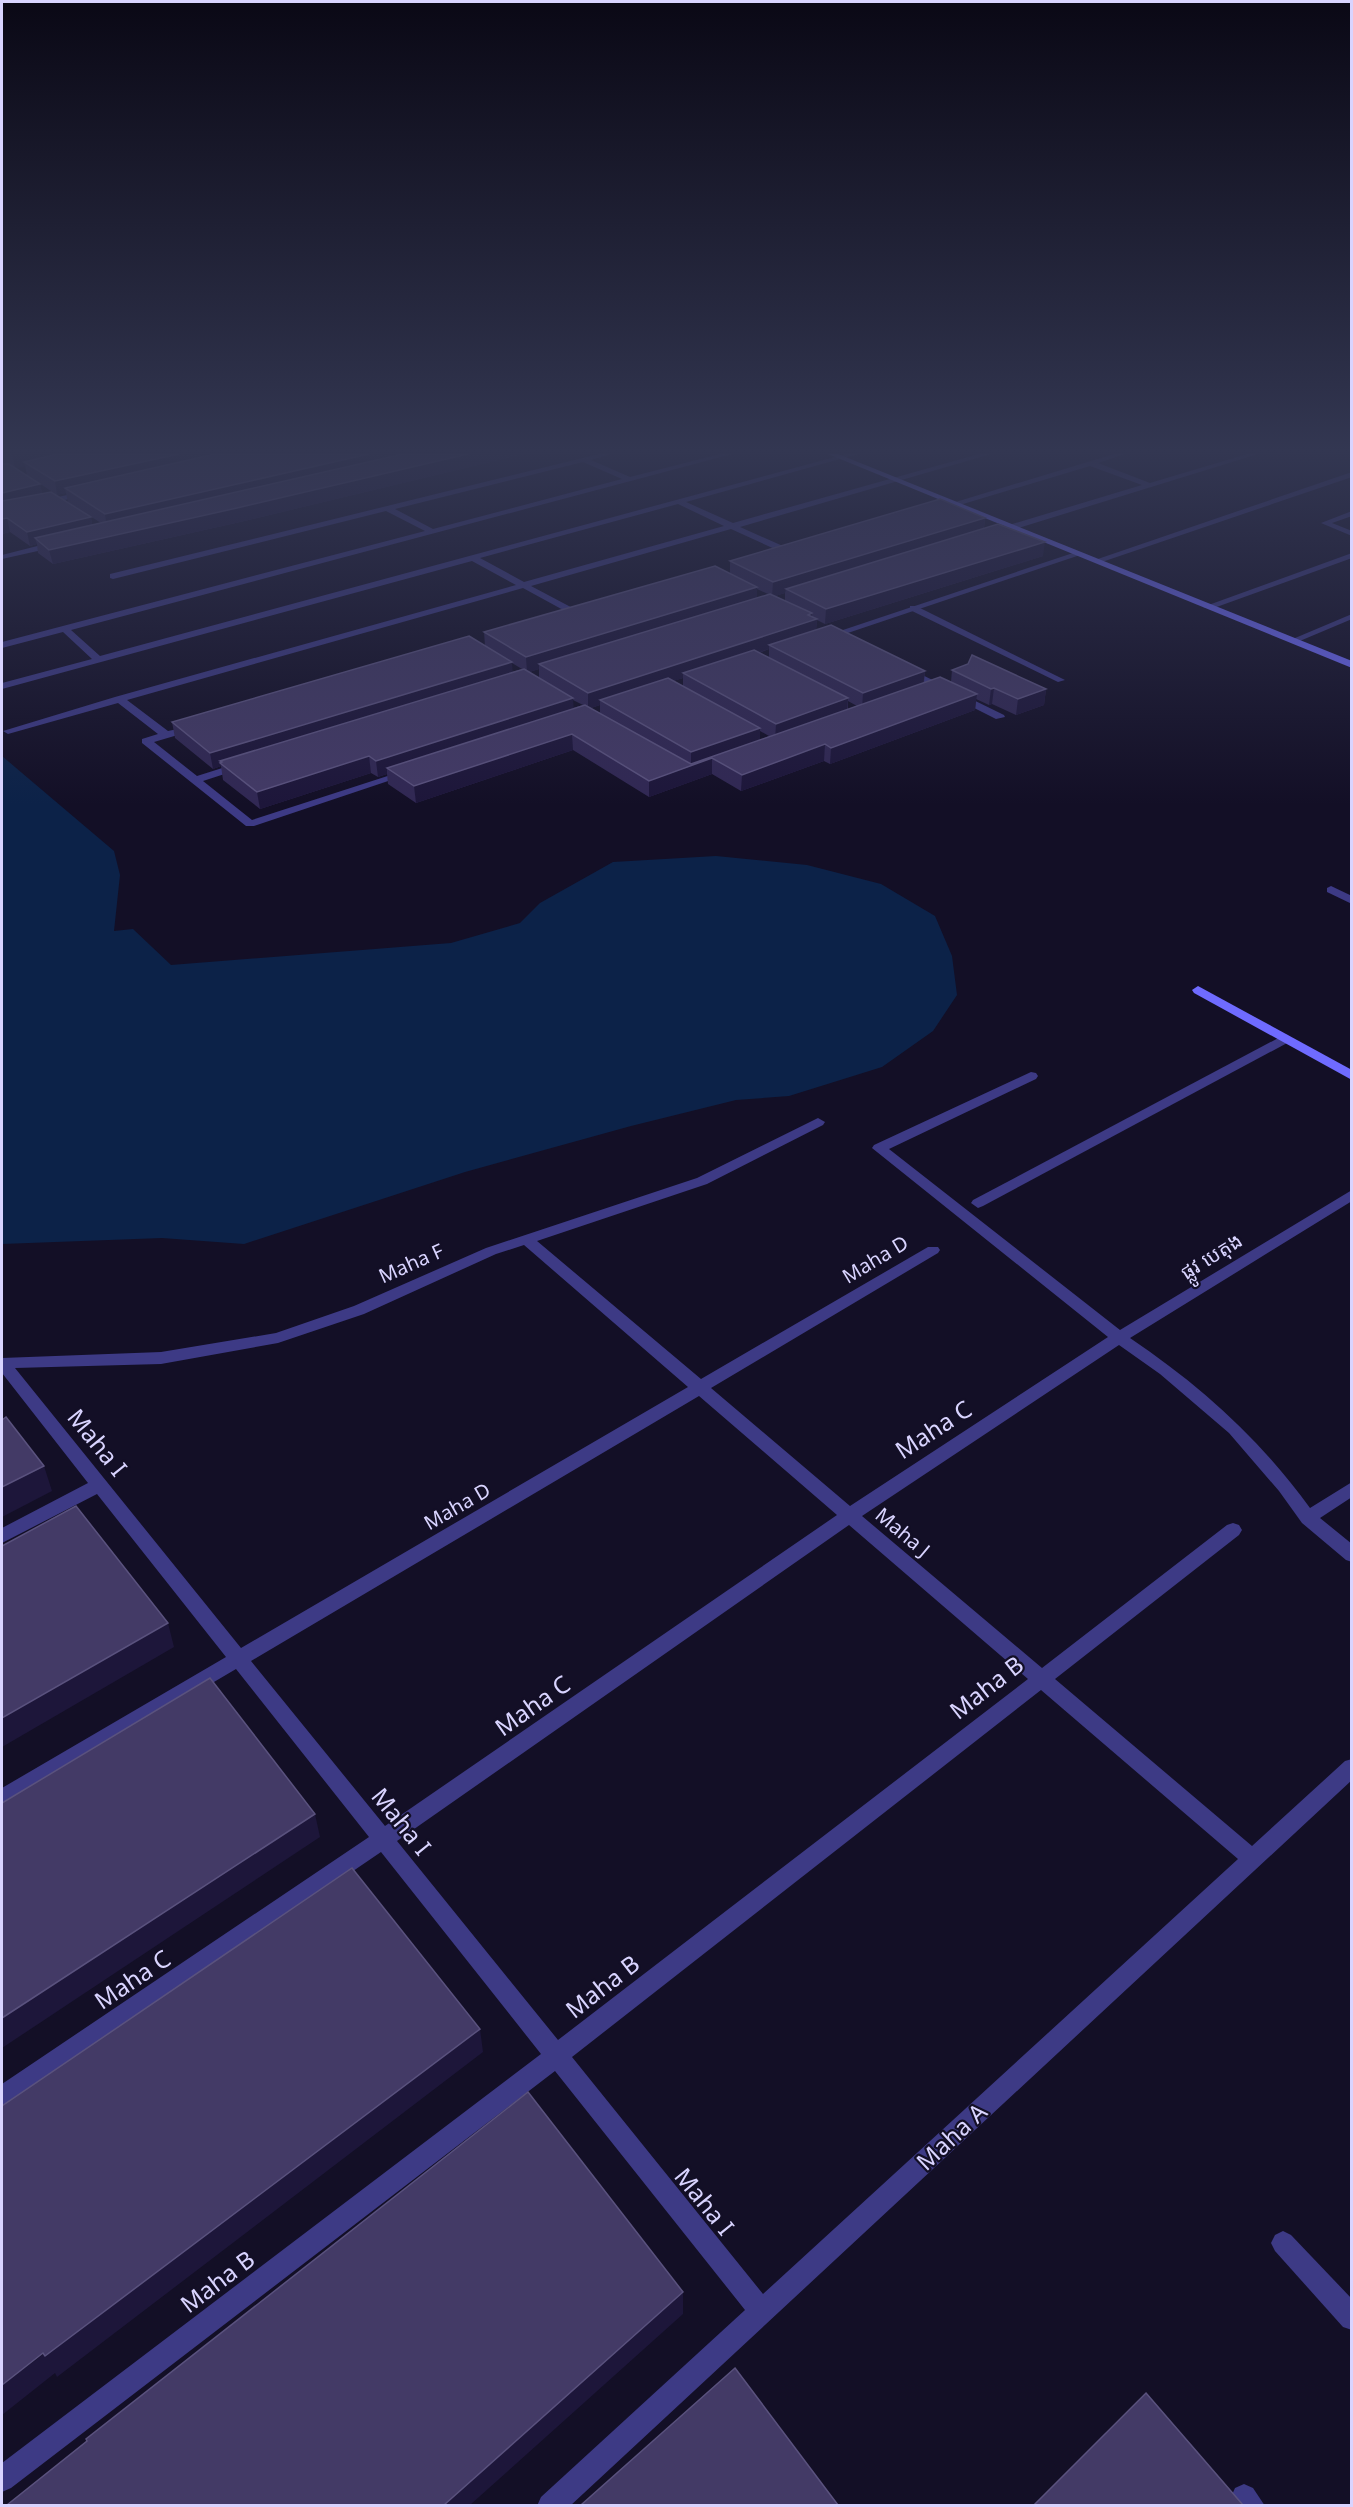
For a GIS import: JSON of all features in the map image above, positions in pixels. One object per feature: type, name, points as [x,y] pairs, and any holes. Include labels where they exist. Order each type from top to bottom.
[{"type":"street","points":[[113,576],[133,571]]},
{"type":"street","points":[[2,645],[283,571]]},
{"type":"street","points":[[2,686],[425,571]]},
{"type":"street","points":[[497,571],[579,615]]},
{"type":"street","points":[[8,731],[569,571]]},
{"type":"street","points":[[812,641],[1027,571]]},
{"type":"street","points":[[1120,571],[1352,665]]},
{"type":"street","points":[[1208,607],[1308,571]]},
{"type":"street","points":[[568,618],[590,611]]},
{"type":"street","points":[[64,628],[99,660]]},
{"type":"street","points":[[824,629],[845,639]]},
{"type":"street","points":[[897,666],[1000,717]]},
{"type":"street","points":[[928,691],[939,687]]},
{"type":"street","points":[[119,699],[166,735]]},
{"type":"street","points":[[200,725],[146,741],[250,824],[419,769]]},
{"type":"street","points":[[195,780],[252,762]]},
{"type":"street","points":[[1330,890],[1352,901]]},
{"type":"street","points":[[1198,990],[1352,1076]]},
{"type":"street","points":[[978,1203],[1284,1039]]},
{"type":"street","points":[[1031,1076],[879,1148],[1119,1338],[1166,1370],[1235,1429],[1285,1486],[1308,1518],[1352,1555]]},
{"type":"street","name":"Maha F","points":[[2,1363],[161,1358],[278,1338],[359,1310],[491,1251],[702,1181],[818,1122]]},
{"type":"street","name":"ផ្លូវ បេតុង","points":[[1093,1354],[1352,1194]]},
{"type":"street","name":"Maha J","points":[[526,1239],[1252,1859]]},
{"type":"street","name":"Maha D","points":[[2,1798],[933,1250]]},
{"type":"street","name":"Maha C","points":[[2,2097],[383,1839],[848,1516],[1093,1354]]},
{"type":"street","name":"Maha I","points":[[2,1363],[760,2312]]},
{"type":"street","points":[[2,1536],[99,1485]]},
{"type":"street","points":[[1308,1518],[1352,1488]]},
{"type":"street","name":"Maha B","points":[[2,2479],[556,2056],[1233,1530]]},
{"type":"street","name":"Maha A","points":[[550,2505],[1352,1767]]},
{"type":"street","points":[[1283,2243],[1352,2318]]},
{"type":"lane","points":[[913,608],[1061,680]]},
{"type":"lane","points":[[1292,641],[1352,616]]},
{"type":"water","points":[[2,756],[114,851],[120,875],[114,931],[133,929],[171,965],[451,943],[520,923],[540,903],[613,862],[716,856],[807,865],[881,884],[935,916],[952,956],[957,995],[933,1031],[882,1067],[789,1096],[736,1100],[631,1126],[465,1172],[244,1244],[162,1238],[2,1244]]},
{"type":"building","points":[[698,571],[725,571],[757,587],[526,657],[484,632]]},
{"type":"building","points":[[750,571],[809,571],[773,582]]},
{"type":"building","points":[[845,571],[950,571],[826,609],[786,589]]},
{"type":"building","points":[[770,594],[812,613],[808,615],[817,619],[588,693],[539,664]]},
{"type":"building","points":[[831,625],[925,671],[863,693],[769,645]]},
{"type":"building","points":[[469,636],[512,662],[210,753],[172,722]]},
{"type":"building","points":[[754,650],[848,698],[776,724],[683,673]]},
{"type":"building","points":[[972,655],[1046,689],[1018,699],[952,670],[968,664]]},
{"type":"building","points":[[524,669],[573,698],[376,761],[369,756],[257,792],[220,763],[222,762],[220,761]]},
{"type":"building","points":[[940,677],[977,694],[831,748],[825,744],[742,775],[712,758],[649,781],[572,734],[414,786],[387,768],[585,705],[691,764]]},
{"type":"building","points":[[668,678],[760,728],[691,752],[600,700]]},
{"type":"building","points":[[6,1417],[44,1466],[2,1487],[2,1420]]},
{"type":"building","points":[[76,1506],[168,1623],[2,1718],[2,1546]]},
{"type":"building","points":[[210,1678],[315,1814],[2,2018],[2,1803]]},
{"type":"building","points":[[352,1868],[480,2029],[45,2356],[43,2353],[2,2385],[2,2106]]},
{"type":"building","points":[[528,2092],[683,2292],[444,2505],[7,2505],[87,2441],[86,2439]]},
{"type":"building","points":[[735,2368],[838,2505],[581,2505]]},
{"type":"building","points":[[1146,2393],[1243,2505],[1034,2505]]}]
